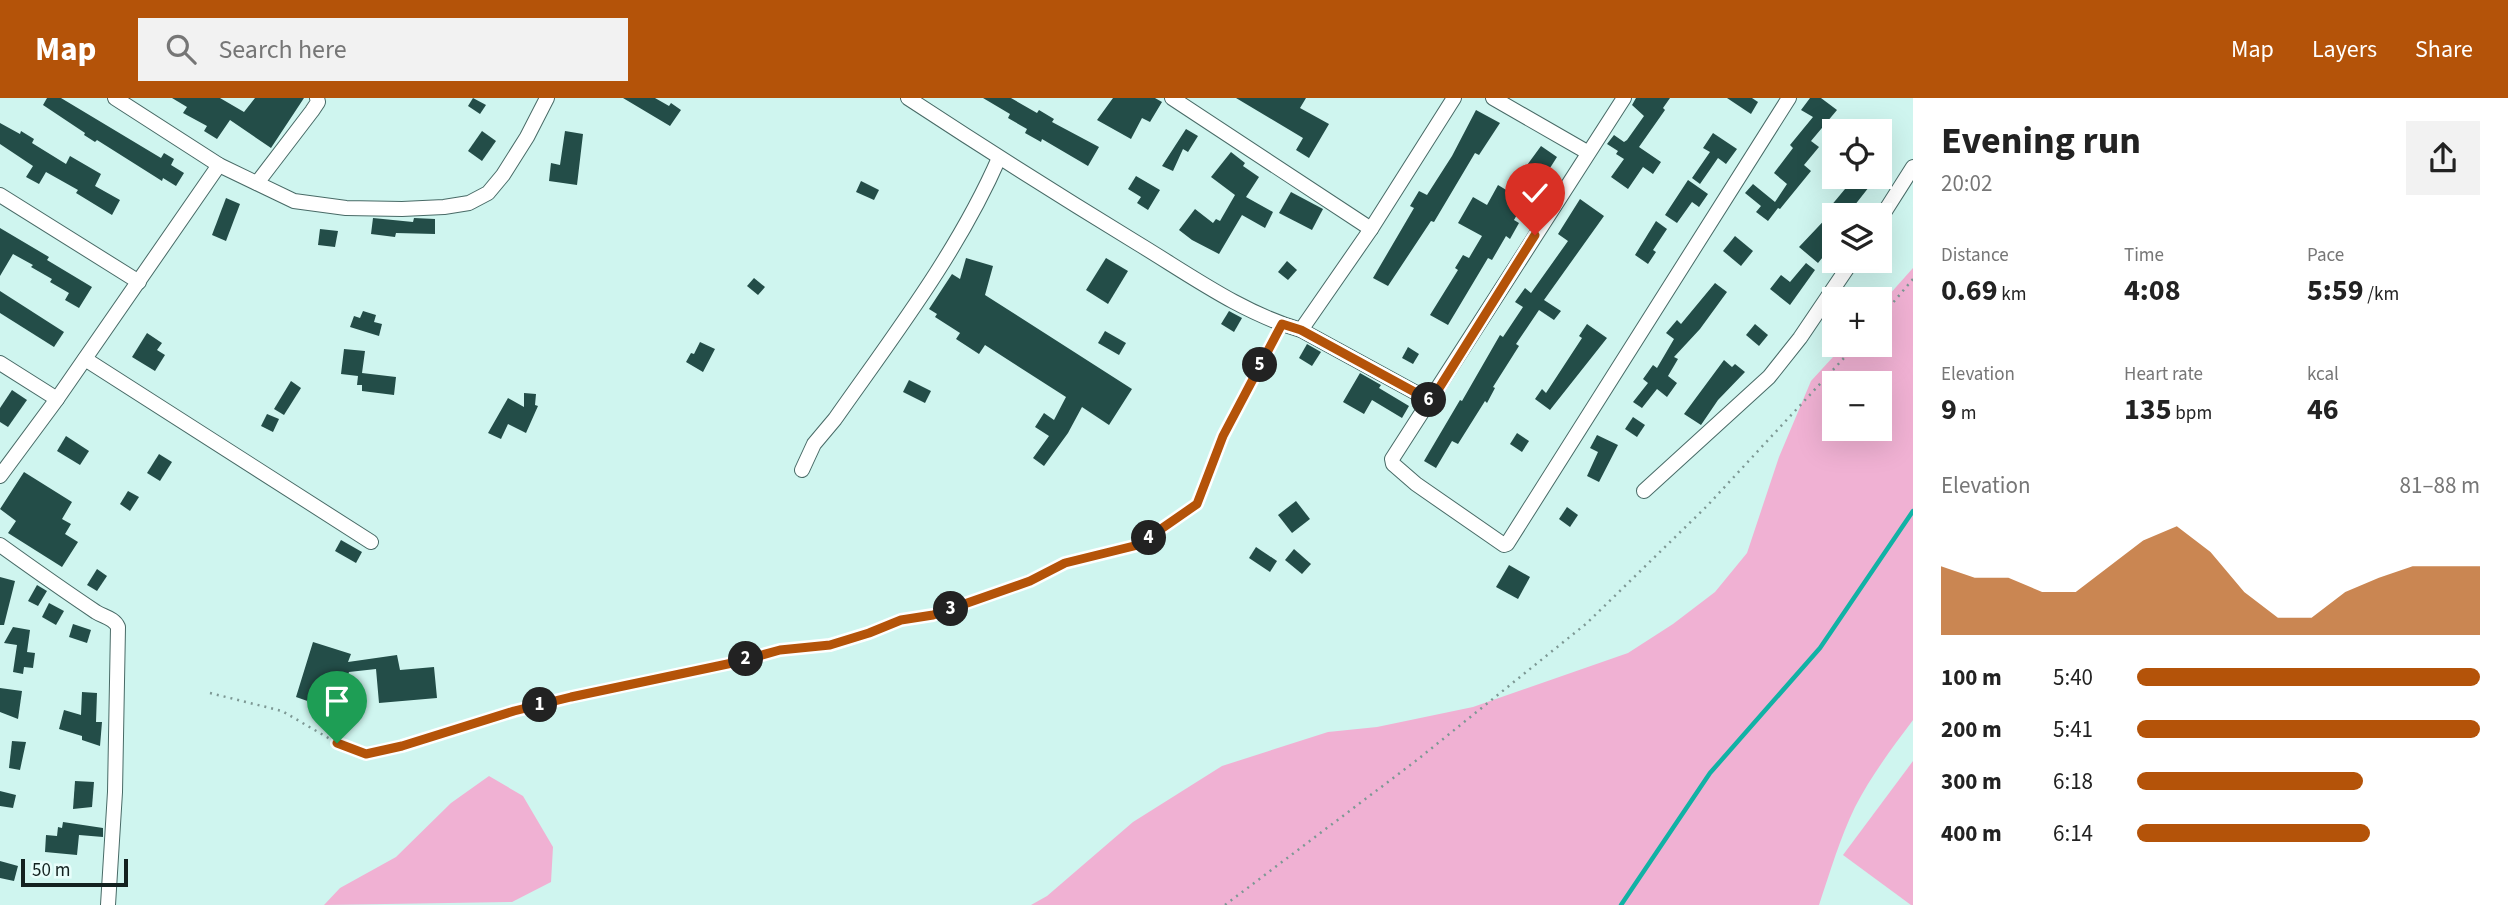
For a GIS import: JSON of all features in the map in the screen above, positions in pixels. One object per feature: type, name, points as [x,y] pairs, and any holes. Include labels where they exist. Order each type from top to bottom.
[{"type":"street","points":[[115,98],[219,165],[294,201],[346,208],[444,207],[469,203],[488,193],[503,175],[547,98]]},
{"type":"street","points":[[257,183],[313,111],[318,102],[317,98]]},
{"type":"street","points":[[908,98],[999,158],[1212,289],[1282,324],[1301,330],[1431,401]]},
{"type":"street","points":[[1172,98],[1371,229]]},
{"type":"street","points":[[1301,330],[1371,229],[1454,98]]},
{"type":"street","points":[[1493,98],[1587,152]]},
{"type":"street","points":[[1623,98],[1394,456],[1393,464],[1499,543],[1507,544],[1789,98]]},
{"type":"street","points":[[802,470],[814,444],[835,419],[953,247],[985,190],[999,158]]},
{"type":"street","points":[[0,476],[57,399],[219,165]]},
{"type":"street","points":[[1890,203],[1913,167]]},
{"type":"street","points":[[0,195],[139,282]]},
{"type":"street","points":[[1644,491],[1769,377],[1800,338],[1844,273]]},
{"type":"street","points":[[85,359],[371,542]]},
{"type":"street","points":[[0,363],[57,399]]},
{"type":"street","points":[[0,545],[52,583],[115,621],[118,627],[115,792],[108,905]]},
{"type":"path","points":[[1892,304],[1913,279]]},
{"type":"path","points":[[210,693],[282,711],[337,743],[366,754],[571,697],[737,662],[780,650],[830,645],[901,620],[946,611],[1030,581],[1065,563],[1138,545],[1197,504],[1223,436],[1282,324]]},
{"type":"path","points":[[1225,905],[1417,760],[1587,623],[1707,506],[1845,357]]},
{"type":"shaded area","points":[[1913,268],[1913,720],[1875,773],[1855,807],[1819,905],[1031,905],[1047,896],[1133,822],[1222,766],[1328,732],[1377,727],[1473,707],[1628,653],[1673,624],[1715,592],[1747,553],[1779,457],[1811,381],[1833,357],[1892,357],[1892,292]]},
{"type":"shaded area","points":[[1913,761],[1913,905],[1911,905],[1843,855]]},
{"type":"shaded area","points":[[489,776],[523,796],[553,847],[551,882],[512,902],[324,905],[340,888],[396,857],[451,803]]},
{"type":"building","points":[[47,98],[61,98],[161,158],[164,153],[174,159],[171,165],[184,173],[176,186],[163,178],[162,181],[97,140],[95,142],[84,135],[85,133],[43,105]]},
{"type":"building","points":[[172,98],[220,98],[244,112],[255,98],[304,98],[271,148],[230,120],[217,139],[204,131],[207,126],[183,113],[187,107]]},
{"type":"building","points":[[473,98],[486,105],[480,114],[468,106]]},
{"type":"building","points":[[623,98],[655,98],[669,106],[671,103],[681,110],[670,126]]},
{"type":"building","points":[[983,98],[1011,98],[1037,113],[1039,110],[1054,119],[1052,122],[1099,147],[1088,166],[1042,139],[1041,142],[1025,133],[1027,129],[1008,118],[1010,114]]},
{"type":"building","points":[[1113,98],[1155,98],[1162,102],[1150,122],[1142,118],[1131,139],[1097,120]]},
{"type":"building","points":[[1236,98],[1306,98],[1300,108],[1329,124],[1309,158],[1296,150],[1303,138]]},
{"type":"building","points":[[1636,98],[1670,98],[1663,108],[1665,110],[1639,147],[1661,162],[1653,174],[1643,167],[1628,189],[1611,177],[1624,159],[1607,144],[1614,135],[1624,142],[1627,140],[1644,116],[1632,105]]},
{"type":"building","points":[[1727,98],[1752,98],[1758,102],[1751,114]]},
{"type":"building","points":[[1810,98],[1821,98],[1837,110],[1829,119],[1822,119],[1822,128],[1811,141],[1819,147],[1804,165],[1811,171],[1768,221],[1756,212],[1761,206],[1745,193],[1753,184],[1775,202],[1787,184],[1774,173],[1793,148],[1790,145],[1813,117],[1801,110]]},
{"type":"building","points":[[1476,110],[1500,123],[1479,155],[1475,153],[1434,222],[1431,221],[1388,286],[1373,278],[1414,208],[1410,206],[1419,191],[1427,195],[1452,156]]},
{"type":"building","points":[[0,123],[34,139],[32,143],[66,164],[70,156],[101,174],[95,186],[120,200],[112,215],[76,193],[78,190],[46,172],[39,184],[26,177],[33,166],[0,144]]},
{"type":"building","points":[[1186,129],[1198,136],[1188,152],[1183,149],[1173,171],[1162,166]]},
{"type":"building","points":[[482,131],[496,141],[482,161],[468,151]]},
{"type":"building","points":[[565,131],[583,134],[577,185],[549,181],[551,163],[560,165]]},
{"type":"building","points":[[1713,133],[1737,149],[1726,164],[1718,158],[1700,184],[1692,178],[1710,152],[1703,148]]},
{"type":"building","points":[[1541,146],[1557,157],[1536,190],[1532,188],[1514,220],[1519,223],[1510,239],[1506,236],[1492,260],[1488,258],[1448,325],[1430,315],[1458,270],[1455,268],[1463,255],[1469,258],[1482,236],[1458,223],[1473,197],[1487,205],[1498,185],[1508,191]]},
{"type":"building","points":[[1231,152],[1245,163],[1243,166],[1259,177],[1246,197],[1273,212],[1265,228],[1242,215],[1219,254],[1179,230],[1195,209],[1213,223],[1216,219],[1220,221],[1235,195],[1211,177]]},
{"type":"building","points":[[1136,176],[1160,190],[1148,210],[1137,203],[1141,197],[1128,189]]},
{"type":"building","points":[[1688,180],[1708,194],[1699,207],[1692,202],[1677,223],[1665,215]]},
{"type":"building","points":[[861,181],[879,190],[874,200],[856,192]]},
{"type":"building","points":[[1845,189],[1867,189],[1856,203],[1833,203]]},
{"type":"building","points":[[1291,192],[1323,209],[1312,230],[1279,213]]},
{"type":"building","points":[[226,198],[240,204],[226,241],[212,235]]},
{"type":"building","points":[[1580,199],[1604,216],[1544,300],[1561,311],[1554,320],[1539,310],[1516,344],[1519,346],[1493,387],[1495,388],[1487,403],[1485,401],[1458,444],[1452,441],[1436,468],[1424,461],[1500,335],[1503,337],[1523,307],[1515,302],[1525,288],[1531,293],[1568,241],[1558,234]]},
{"type":"building","points":[[373,218],[413,222],[414,218],[435,219],[435,234],[396,233],[395,237],[371,234]]},
{"type":"building","points":[[1656,221],[1667,229],[1653,250],[1656,252],[1648,264],[1635,255]]},
{"type":"building","points":[[1822,223],[1822,258],[1818,263],[1799,247]]},
{"type":"building","points":[[0,228],[92,287],[79,308],[65,300],[69,293],[50,282],[52,279],[13,254],[0,276]]},
{"type":"building","points":[[320,229],[338,231],[335,247],[318,245]]},
{"type":"building","points":[[1735,236],[1753,251],[1741,266],[1723,251]]},
{"type":"building","points":[[966,258],[993,266],[985,295],[1132,389],[1109,425],[1082,407],[1068,433],[1044,466],[1033,458],[1049,436],[1035,427],[1044,413],[1054,420],[1066,397],[985,345],[979,354],[956,339],[960,333],[935,317],[937,314],[929,309],[952,274],[960,279]]},
{"type":"building","points":[[1106,258],[1128,271],[1108,304],[1086,290]]},
{"type":"building","points":[[1287,261],[1297,270],[1288,280],[1278,272]]},
{"type":"building","points":[[1806,263],[1815,270],[1790,305],[1770,289],[1781,275],[1790,282]]},
{"type":"building","points":[[754,278],[765,287],[758,295],[747,286]]},
{"type":"building","points":[[1715,283],[1727,292],[1700,329],[1674,357],[1678,359],[1668,376],[1677,383],[1667,397],[1657,389],[1642,408],[1633,402],[1648,383],[1643,379],[1653,365],[1657,368],[1674,339],[1666,333],[1677,320],[1681,324]]},
{"type":"building","points":[[0,291],[64,332],[54,347],[0,313]]},
{"type":"building","points":[[363,311],[376,315],[374,322],[382,324],[379,336],[350,327],[354,316],[360,318]]},
{"type":"building","points":[[1229,311],[1242,318],[1234,332],[1221,324]]},
{"type":"building","points":[[1587,324],[1607,338],[1550,410],[1535,399],[1542,389],[1546,393],[1582,338],[1579,336]]},
{"type":"building","points":[[1755,324],[1768,335],[1759,346],[1746,335]]},
{"type":"building","points":[[1105,331],[1126,343],[1119,355],[1098,343]]},
{"type":"building","points":[[147,333],[162,343],[157,350],[165,355],[155,371],[132,357]]},
{"type":"building","points":[[700,342],[715,349],[703,372],[686,362]]},
{"type":"building","points":[[1307,344],[1321,352],[1312,366],[1299,358]]},
{"type":"building","points":[[1408,347],[1419,354],[1413,364],[1402,358]]},
{"type":"building","points":[[344,349],[365,351],[362,373],[396,377],[394,395],[362,391],[362,385],[357,385],[358,376],[341,374]]},
{"type":"building","points":[[1724,360],[1732,367],[1735,364],[1745,372],[1718,400],[1701,425],[1684,414]]},
{"type":"building","points":[[1360,373],[1409,406],[1402,418],[1372,400],[1364,414],[1343,402]]},
{"type":"building","points":[[909,380],[931,391],[925,403],[903,392]]},
{"type":"building","points":[[291,381],[301,388],[284,415],[274,409]]},
{"type":"building","points":[[12,390],[27,400],[8,427],[0,422],[0,408]]},
{"type":"building","points":[[524,393],[536,394],[535,405],[538,406],[526,433],[508,424],[501,439],[488,433],[508,398],[524,407]]},
{"type":"building","points":[[267,414],[279,419],[273,432],[261,426]]},
{"type":"building","points":[[1633,417],[1645,425],[1637,437],[1625,429]]},
{"type":"building","points":[[1517,433],[1529,441],[1522,452],[1510,444]]},
{"type":"building","points":[[1597,435],[1618,445],[1599,482],[1587,476],[1598,452],[1590,448]]},
{"type":"building","points":[[66,436],[89,451],[80,465],[57,451]]},
{"type":"building","points":[[159,454],[172,462],[160,481],[147,473]]},
{"type":"building","points":[[24,472],[72,502],[62,519],[71,524],[65,534],[78,542],[62,567],[8,533],[16,521],[0,509]]},
{"type":"building","points":[[128,491],[139,497],[130,511],[120,504]]},
{"type":"building","points":[[1296,501],[1310,519],[1292,533],[1278,515]]},
{"type":"building","points":[[1567,507],[1578,515],[1570,527],[1559,519]]},
{"type":"building","points":[[341,540],[362,552],[356,563],[335,551]]},
{"type":"building","points":[[1256,547],[1277,561],[1270,572],[1249,558]]},
{"type":"building","points":[[1294,549],[1311,564],[1302,574],[1285,560]]},
{"type":"building","points":[[1509,565],[1530,577],[1518,599],[1496,587]]},
{"type":"building","points":[[97,569],[107,576],[97,591],[87,585]]},
{"type":"building","points":[[0,577],[15,581],[4,625],[0,625]]},
{"type":"building","points":[[37,585],[47,591],[38,606],[28,601]]},
{"type":"building","points":[[49,603],[64,611],[56,625],[42,617]]},
{"type":"building","points":[[73,624],[91,630],[87,643],[69,637]]},
{"type":"building","points":[[13,627],[30,630],[27,652],[35,653],[33,668],[24,667],[23,674],[13,672],[17,645],[4,643]]},
{"type":"building","points":[[313,642],[351,654],[348,662],[397,655],[400,670],[434,667],[437,698],[379,703],[376,669],[349,672],[336,711],[296,697]]},
{"type":"building","points":[[0,688],[22,691],[18,719],[0,712]]},
{"type":"building","points":[[82,692],[97,693],[96,722],[102,722],[100,746],[82,740],[82,736],[59,729],[64,710],[81,715]]},
{"type":"building","points":[[12,741],[26,742],[20,770],[9,768]]},
{"type":"building","points":[[75,781],[94,782],[92,807],[73,809]]},
{"type":"building","points":[[0,791],[16,795],[13,808],[0,806]]},
{"type":"building","points":[[63,822],[103,828],[103,837],[79,835],[77,855],[45,852],[46,835],[57,836],[58,827],[62,828]]},
{"type":"building","points":[[0,861],[18,866],[14,881],[0,878]]},
{"type":"waterway","points":[[1621,905],[1710,773],[1820,648],[1913,511]]},
{"type":"route","points":[[337,743],[366,754],[571,697],[737,662],[780,650],[830,645],[901,620],[933,615],[1030,581],[1065,563],[1138,545],[1197,504],[1223,436],[1282,324],[1301,330],[1431,401],[1535,235]]}]
